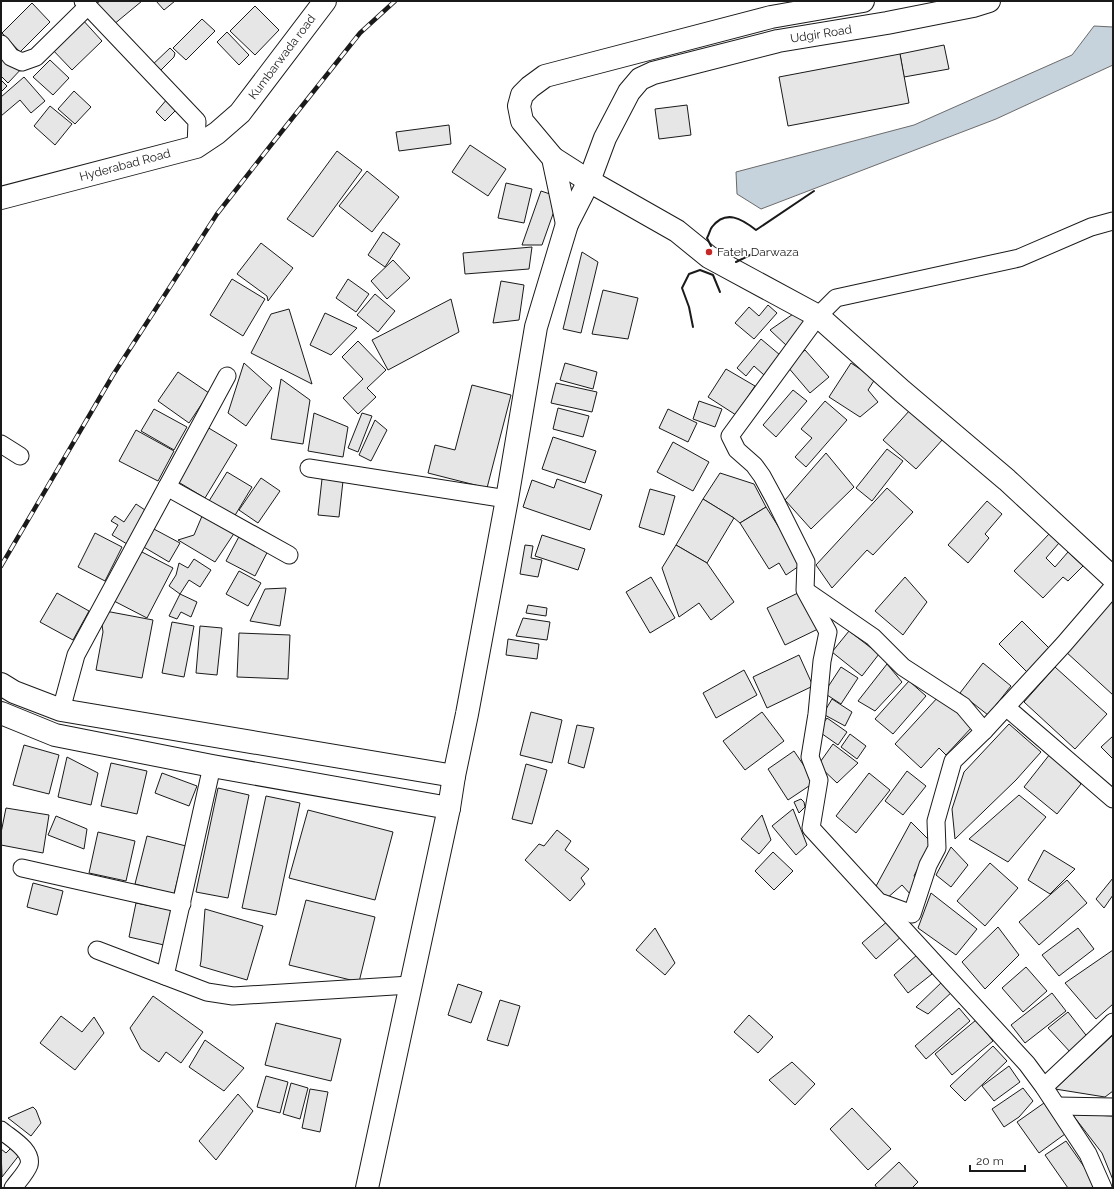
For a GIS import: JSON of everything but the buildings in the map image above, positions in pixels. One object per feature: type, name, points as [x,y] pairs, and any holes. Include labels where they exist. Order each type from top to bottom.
[{"type":"main road","name":"Kumbarwada road","points":[[240,114],[325,1]]},
{"type":"main road","name":"Udgir Road","points":[[553,158],[522,121],[519,106],[522,96],[530,87],[545,76],[771,17],[862,1]]},
{"type":"main road","name":"Udgir Road","points":[[367,1188],[449,808],[507,499],[536,327],[568,224],[589,181],[606,138],[629,92],[640,79],[653,73],[778,40],[887,23],[973,6],[990,1]]},
{"type":"main road","name":"Hyderabad Road","points":[[1,198],[196,147],[217,133],[240,114]]},
{"type":"main road","points":[[553,158],[589,181],[677,231],[709,257],[818,316],[902,391],[1008,480],[1113,578]]},
{"type":"main road","points":[[553,158],[568,224]]},
{"type":"main road","points":[[1,684],[14,692],[61,710],[454,776]]},
{"type":"main road","points":[[1,713],[55,735],[212,766],[449,808]]},
{"type":"street","points":[[1,44],[11,56],[22,62],[36,56],[85,3],[197,121],[196,147]]},
{"type":"street","points":[[1103,1188],[1088,1154],[1057,1106],[1027,1064],[811,828],[819,780],[810,757],[817,714],[822,661],[828,632],[806,590],[806,562],[775,500],[762,476],[754,465],[737,450],[730,436],[818,316],[836,298],[1019,258],[1091,227],[1113,221]]},
{"type":"street","points":[[61,710],[76,655],[227,376]]},
{"type":"street","points":[[1,444],[20,456]]},
{"type":"street","points":[[309,468],[507,499]]},
{"type":"street","points":[[167,487],[289,555]]},
{"type":"street","points":[[880,902],[912,914],[928,865],[937,848],[936,821],[953,761],[984,731],[1064,644],[1113,587]]},
{"type":"street","points":[[806,590],[873,638],[903,668],[963,706],[984,731]]},
{"type":"street","points":[[1006,707],[1113,799]]},
{"type":"street","points":[[165,976],[212,766]]},
{"type":"street","points":[[22,868],[182,904]]},
{"type":"street","points":[[97,950],[207,992],[233,996],[410,985]]},
{"type":"street","points":[[1044,1087],[1113,1022]]},
{"type":"street","points":[[1057,1106],[1113,1107]]},
{"type":"street","points":[[1,1130],[25,1151],[29,1158],[28,1166],[13,1188]]},
{"type":"shaded area","points":[[1094,26],[1113,27],[1113,65],[996,119],[761,209],[737,194],[736,172],[914,125],[1072,55]]},
{"type":"railway","points":[[1,566],[113,375],[217,214],[360,33],[395,1]]},
{"type":"wall","points":[[711,246],[707,238],[712,227],[723,218],[728,217],[740,219],[756,230],[814,191]]},
{"type":"wall","points":[[736,262],[752,254]]},
{"type":"wall","points":[[693,327],[689,307],[682,288],[689,274],[700,270],[713,275],[720,292]]},
{"type":"place","name":"Fateh Darwaza","points":[[709,252]]}]
